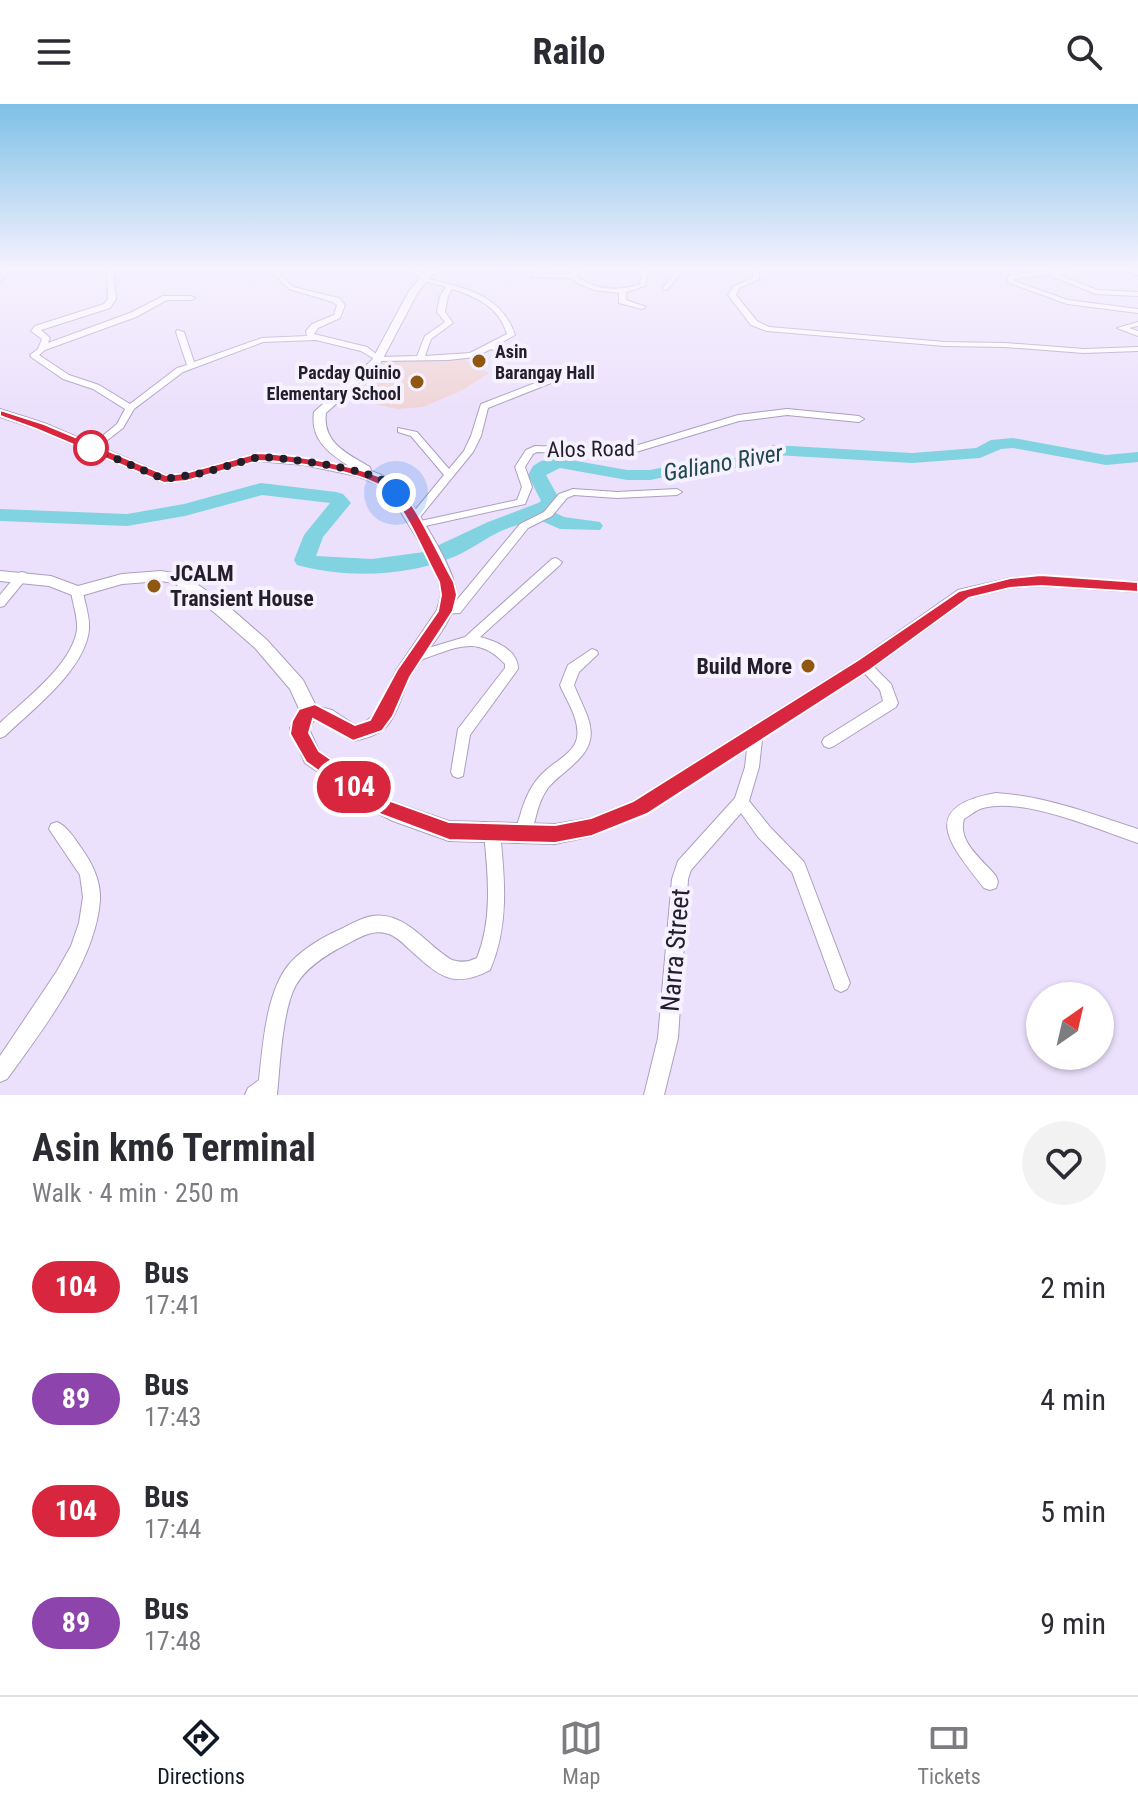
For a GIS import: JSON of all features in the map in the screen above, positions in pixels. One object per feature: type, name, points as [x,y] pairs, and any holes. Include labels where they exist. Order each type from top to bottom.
[{"type":"main road","points":[[310,712],[325,715],[353,733],[369,730],[382,719],[396,687],[445,611],[448,588],[443,573],[396,493],[382,480],[331,449],[318,428],[318,419],[325,405],[370,369],[403,315]]},
{"type":"main road","points":[[0,413],[164,479],[203,473],[258,457],[325,466],[382,480]]},
{"type":"main road","points":[[0,576],[51,581],[77,592],[122,579],[161,576],[178,579],[221,609],[261,644],[297,685],[310,712]]},
{"type":"main road","points":[[310,712],[299,728],[312,757],[384,807],[449,831],[555,834],[592,827],[640,807],[864,665],[948,604],[974,591],[1010,583],[1041,581],[1138,587]]},
{"type":"street","points":[[84,315],[38,328],[35,331],[46,338],[35,357],[60,374],[96,387],[130,408]]},
{"type":"street","points":[[42,348],[132,315]]},
{"type":"street","points":[[316,338],[310,331],[337,315]]},
{"type":"street","points":[[420,359],[428,338],[449,323],[443,315]]},
{"type":"street","points":[[92,449],[121,426],[130,408],[174,373],[262,340],[316,338],[364,349],[378,359],[472,355],[511,335],[505,315]]},
{"type":"street","points":[[748,315],[754,323],[767,329],[929,343],[1084,351],[1138,349]]},
{"type":"street","points":[[1138,324],[1121,328],[1138,334]]},
{"type":"street","points":[[180,332],[191,365]]},
{"type":"street","points":[[491,346],[518,357]]},
{"type":"street","points":[[417,527],[473,443],[484,406],[548,381]]},
{"type":"street","name":"Alos Road","points":[[417,527],[521,502],[527,487],[520,467],[529,452],[535,449],[626,452],[738,418],[774,413],[807,412],[859,419]]},
{"type":"street","points":[[401,430],[414,434],[449,475]]},
{"type":"street","points":[[445,611],[456,610],[524,526],[543,517],[563,496],[573,492],[617,495],[677,492]]},
{"type":"street","points":[[470,639],[556,562]]},
{"type":"street","points":[[0,603],[22,576]]},
{"type":"street","points":[[0,732],[67,664],[80,643],[84,628],[77,592]]},
{"type":"street","points":[[417,656],[470,639],[484,640],[509,659],[512,666],[463,733],[458,772]]},
{"type":"street","points":[[523,835],[530,804],[543,781],[582,747],[583,719],[567,685],[573,669],[592,654]]},
{"type":"street","points":[[829,742],[891,703],[886,688],[864,665]]},
{"type":"street","name":"Narra Street","points":[[654,1095],[668,1038],[680,879],[684,866],[741,802],[752,767],[756,731]]},
{"type":"street","points":[[990,882],[958,842],[954,830],[955,820],[962,811],[974,805],[1021,800],[1138,836]]},
{"type":"street","points":[[741,802],[764,832],[798,867],[841,983]]},
{"type":"street","points":[[0,1072],[61,980],[86,933],[93,912],[88,874],[57,829]]},
{"type":"street","points":[[263,1092],[284,990],[290,978],[318,952],[373,923],[401,930],[448,969],[465,972],[484,964],[493,935],[496,874],[492,833]]},
{"type":"shaded area","name":"Pacday Quinio Elementary School","points":[[388,359],[463,359],[489,373],[463,390],[423,407],[397,409],[338,396]]},
{"type":"waterway","name":"Galiano River","points":[[0,515],[127,520],[185,510],[261,489],[336,498],[341,503],[314,535],[304,560],[335,566],[372,566],[439,555],[495,526],[538,511],[551,502],[537,475],[539,470],[560,463],[627,475],[650,475],[694,466],[736,463],[773,450],[912,458],[980,453],[997,444],[1013,443],[1106,460],[1138,457]]},
{"type":"waterway","points":[[540,513],[560,523],[593,526]]},
{"type":"bus line","name":"104","points":[[0,413],[40,426],[164,479],[186,477],[258,457],[269,457],[382,480],[396,493],[447,582],[449,595],[445,611],[403,674],[376,726],[353,733],[315,711],[306,714],[299,728],[312,757],[331,771],[384,807],[449,831],[555,834],[592,827],[640,807],[864,665],[964,594],[1010,583],[1062,580],[1138,587]]},
{"type":"place","name":"Asin Barangay Hall","points":[[479,361]]},
{"type":"place","name":"Pacday Quinio Elementary School","points":[[417,382]]},
{"type":"place","name":"JCALM Transient House","points":[[154,586]]},
{"type":"place","name":"Build More","points":[[808,666]]},
{"type":"route","points":[[91,448],[164,479],[186,477],[258,457],[269,457],[382,480],[396,493]]}]
